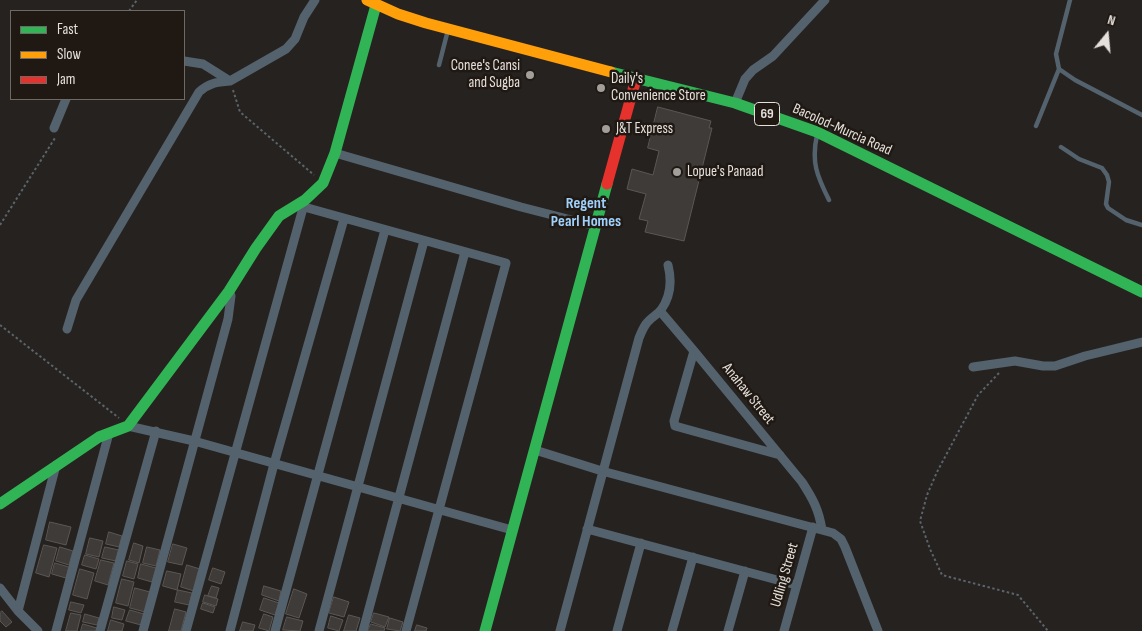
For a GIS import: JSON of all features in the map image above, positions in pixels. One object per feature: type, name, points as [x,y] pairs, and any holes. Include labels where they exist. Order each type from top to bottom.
[{"type":"street","points":[[67,329],[76,300],[199,92],[213,83],[230,80],[286,49],[295,39],[304,17],[316,0]]},
{"type":"street","points":[[735,103],[745,79],[753,70],[773,56],[825,0]]},
{"type":"street","points":[[128,426],[229,291],[279,216],[300,206],[323,183],[335,153],[372,3]]},
{"type":"street","name":"Bacolod-Murcia Road","points":[[372,3],[398,14],[448,28],[636,79],[735,103],[817,132],[1141,290]]},
{"type":"street","points":[[185,61],[203,64],[230,80]]},
{"type":"street","points":[[485,631],[594,226],[636,79]]},
{"type":"street","points":[[56,131],[66,100]]},
{"type":"street","points":[[335,153],[521,207],[594,226]]},
{"type":"street","points":[[300,206],[506,263],[406,631]]},
{"type":"street","points":[[186,631],[236,453],[300,206]]},
{"type":"street","points":[[230,631],[274,464],[344,219]]},
{"type":"street","points":[[275,631],[384,230]]},
{"type":"street","points":[[318,631],[424,241]]},
{"type":"street","points":[[363,631],[465,252]]},
{"type":"street","points":[[560,631],[639,338],[647,323],[660,312],[666,302],[672,279],[668,265]]},
{"type":"street","points":[[143,631],[228,319],[231,296],[229,291]]},
{"type":"street","name":"Anahaw Street","points":[[660,312],[788,463],[815,501],[820,515],[818,528]]},
{"type":"street","points":[[973,367],[1015,361],[1042,366],[1055,366],[1092,354],[1142,342]]},
{"type":"street","points":[[694,351],[674,421],[675,426],[780,455]]},
{"type":"street","points":[[0,504],[99,437],[128,426],[194,441],[512,530]]},
{"type":"street","points":[[100,631],[156,431]]},
{"type":"street","points":[[56,631],[109,433]]},
{"type":"street","points":[[534,450],[602,471],[818,528],[833,534],[841,539],[878,631]]},
{"type":"street","points":[[18,611],[56,465]]},
{"type":"street","name":"Udling Street","points":[[784,631],[796,585],[818,528]]},
{"type":"street","points":[[587,529],[796,585]]},
{"type":"street","points":[[617,631],[641,543]]},
{"type":"street","points":[[672,631],[693,557]]},
{"type":"street","points":[[728,631],[745,571]]},
{"type":"street","points":[[0,588],[18,611],[38,631]]},
{"type":"lane","points":[[1036,126],[1059,69],[1056,54],[1070,0]]},
{"type":"lane","points":[[438,66],[448,28]]},
{"type":"lane","points":[[1059,69],[1075,80],[1142,115]]},
{"type":"lane","points":[[817,132],[814,148],[817,174],[829,200]]},
{"type":"lane","points":[[1060,147],[1079,159],[1102,168],[1108,175],[1106,204],[1108,208],[1126,220],[1142,225]]},
{"type":"path","points":[[230,80],[240,112],[323,183]]},
{"type":"path","points":[[0,225],[56,131]]},
{"type":"path","points":[[0,325],[128,426]]},
{"type":"path","points":[[1006,363],[1001,372],[978,395],[937,472],[927,495],[920,521],[942,575],[1018,595],[1048,631]]},
{"type":"building","name":"Lopue's Panaad","points":[[658,107],[711,121],[709,128],[712,128],[684,241],[645,232],[648,221],[639,219],[646,194],[627,189],[632,169],[653,175],[659,151],[648,148]]},
{"type":"building","points":[[50,522],[71,527],[66,545],[46,540]]},
{"type":"building","points":[[109,532],[122,536],[119,547],[106,544]]},
{"type":"building","points":[[90,538],[103,541],[99,557],[86,554]]},
{"type":"building","points":[[134,543],[143,546],[139,563],[129,560]]},
{"type":"building","points":[[173,544],[187,548],[182,565],[168,562]]},
{"type":"building","points":[[44,545],[57,548],[49,577],[36,573]]},
{"type":"building","points":[[60,547],[73,551],[69,565],[56,561]]},
{"type":"building","points":[[105,547],[119,550],[116,561],[102,558]]},
{"type":"building","points":[[147,547],[160,550],[156,566],[143,563]]},
{"type":"building","points":[[85,555],[99,559],[96,569],[82,565]]},
{"type":"building","points":[[101,560],[114,563],[108,585],[95,581]]},
{"type":"building","points":[[127,561],[138,564],[134,579],[123,576]]},
{"type":"building","points":[[55,563],[69,567],[66,578],[52,574]]},
{"type":"building","points":[[141,564],[156,568],[152,582],[138,578]]},
{"type":"building","points":[[187,565],[200,569],[194,591],[181,587]]},
{"type":"building","points":[[213,568],[225,572],[221,584],[209,580]]},
{"type":"building","points":[[80,569],[94,573],[87,599],[73,595]]},
{"type":"building","points":[[167,571],[181,574],[177,590],[163,586]]},
{"type":"building","points":[[122,579],[134,582],[128,606],[116,603]]},
{"type":"building","points":[[212,586],[219,588],[216,598],[208,596]]},
{"type":"building","points":[[264,586],[281,591],[279,601],[262,595]]},
{"type":"building","points":[[135,588],[150,592],[145,612],[130,608]]},
{"type":"building","points":[[294,589],[307,594],[299,618],[286,614]]},
{"type":"building","points":[[178,590],[192,593],[189,605],[175,602]]},
{"type":"building","points":[[205,595],[218,599],[216,606],[203,602]]},
{"type":"building","points":[[334,597],[349,602],[344,617],[329,613]]},
{"type":"building","points":[[264,598],[279,603],[275,615],[260,610]]},
{"type":"building","points":[[71,602],[84,605],[81,613],[69,610]]},
{"type":"building","points":[[203,603],[215,607],[213,613],[201,609]]},
{"type":"building","points":[[114,607],[125,610],[122,620],[112,618]]},
{"type":"building","points":[[175,609],[186,612],[181,631],[169,631]]},
{"type":"building","points":[[130,610],[144,614],[141,625],[126,621]]},
{"type":"building","points":[[2,611],[12,622],[6,627],[0,621],[0,613]]},
{"type":"building","points":[[71,613],[81,615],[77,631],[66,631]]},
{"type":"building","points":[[374,613],[389,617],[385,627],[371,622]]},
{"type":"building","points":[[85,614],[99,618],[97,625],[83,622]]},
{"type":"building","points":[[264,614],[273,617],[269,631],[259,628]]},
{"type":"building","points":[[349,615],[360,618],[356,631],[344,631]]},
{"type":"building","points":[[331,616],[343,620],[339,631],[328,628]]},
{"type":"building","points":[[287,617],[303,621],[300,631],[283,630]]},
{"type":"building","points":[[390,618],[403,622],[400,631],[387,629]]},
{"type":"building","points":[[111,620],[124,624],[122,631],[108,631]]},
{"type":"building","points":[[243,622],[255,625],[253,631],[240,631]]},
{"type":"building","points":[[83,624],[97,628],[96,631],[81,631]]},
{"type":"building","points":[[371,624],[385,628],[384,631],[368,631]]},
{"type":"building","points":[[417,625],[427,628],[426,631],[415,631]]},
{"type":"traffic: fast","points":[[0,504],[99,437],[128,426],[229,291],[279,216],[305,200],[323,183],[335,153],[376,5]]},
{"type":"traffic: fast","points":[[611,72],[735,103],[817,132],[1142,292]]},
{"type":"traffic: fast","points":[[485,631],[607,184]]},
{"type":"traffic: slow","points":[[367,0],[398,14],[426,23],[611,72]]},
{"type":"traffic: jam","points":[[607,184],[636,79]]},
{"type":"place","name":"Conee's Cansi and Sugba","points":[[530,75]]},
{"type":"place","name":"Daily's Convenience Store","points":[[601,88]]},
{"type":"place","name":"J&T Express","points":[[606,129]]},
{"type":"place","name":"Lopue's Panaad","points":[[677,172]]},
{"type":"district","name":"Regent Pearl Homes","points":[[586,213]]}]
